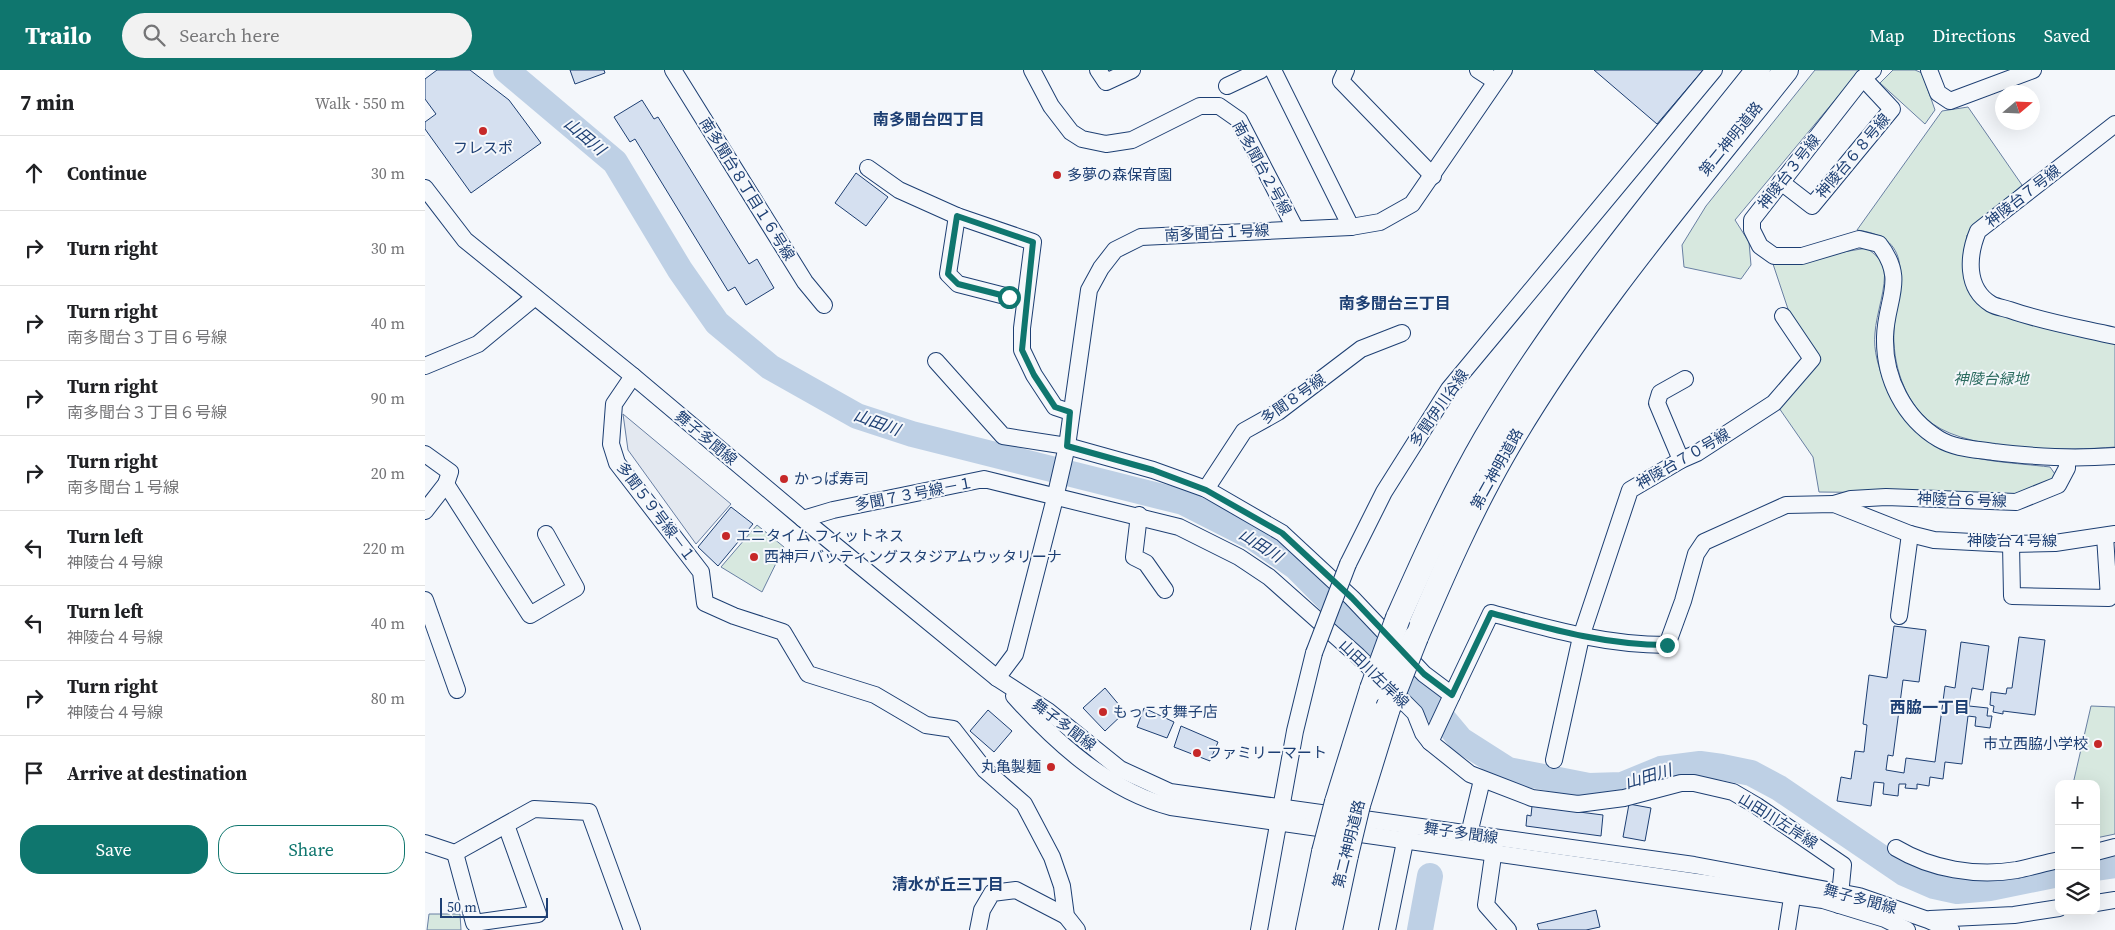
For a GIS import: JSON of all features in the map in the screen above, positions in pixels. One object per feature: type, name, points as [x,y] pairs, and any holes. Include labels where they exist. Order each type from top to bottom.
[{"type":"highway","name":"第二神明道路","points":[[1308,930],[1335,854],[1348,803],[1372,689],[1398,618],[1453,500],[1486,439],[1523,380],[1614,252],[1758,70]]},
{"type":"highway","name":"第二神明道路","points":[[1348,803],[1388,708],[1415,637],[1471,517],[1502,456],[1538,398],[1652,239],[1786,70]]},
{"type":"highway","name":"第二神明道路","points":[[1330,930],[1335,854]]},
{"type":"street","name":"南多聞台８丁目１６号線","points":[[673,70],[805,282],[824,304]]},
{"type":"street","name":"南多聞台２号線","points":[[1032,70],[1051,106],[1071,132],[1082,139],[1106,144],[1132,140],[1201,106],[1219,106],[1239,120],[1295,228]]},
{"type":"street","points":[[1102,76],[1132,70]]},
{"type":"street","points":[[1227,86],[1261,70]]},
{"type":"street","points":[[1273,70],[1351,227]]},
{"type":"street","points":[[1346,70],[1341,81],[1433,176]]},
{"type":"street","points":[[1478,70],[1499,75]]},
{"type":"street","name":"多聞伊川谷線","points":[[1259,930],[1295,731],[1314,653],[1348,564],[1384,492],[1414,441],[1449,390],[1713,70]]},
{"type":"street","points":[[1929,70],[1938,93],[1950,101],[2033,70]]},
{"type":"street","name":"神陵台３号線","points":[[1868,74],[1752,220],[1751,230],[1760,246],[1774,256],[1802,256],[1859,239],[1879,244],[1890,258],[1895,272],[1885,336],[1885,359],[1898,396],[1917,423],[1940,439],[1959,447],[2067,459],[2115,456]]},
{"type":"street","name":"神陵台６８号線","points":[[1781,182],[1812,206],[1892,109],[1868,74]]},
{"type":"street","name":"南多聞台１号線","points":[[997,678],[1015,654],[1055,498],[1067,446],[1070,412],[1089,290],[1101,268],[1115,250],[1141,237],[1295,228],[1351,227],[1380,222],[1413,204],[1499,75]]},
{"type":"street","name":"神陵台７号線","points":[[2115,124],[1978,231],[1971,249],[1969,264],[1978,291],[1991,304],[2022,314],[2115,336]]},
{"type":"street","points":[[868,168],[899,190],[957,216],[1033,242],[1022,350],[1034,375],[1055,407],[1070,412]]},
{"type":"street","name":"舞子多聞線","points":[[425,188],[465,240],[633,376],[803,519],[997,678],[1048,711],[1120,769],[1170,792],[1405,842],[1494,845],[1617,853],[1841,899],[1928,920],[1951,930]]},
{"type":"street","points":[[957,216],[948,274],[958,284],[1009,297]]},
{"type":"street","points":[[425,366],[478,344],[535,297]]},
{"type":"street","name":"神陵台７０号線","points":[[1554,760],[1581,637],[1630,490],[1681,460],[1697,453],[1774,403],[1812,358],[1783,316]]},
{"type":"street","name":"多聞８号線","points":[[1206,490],[1244,431],[1278,412],[1361,349],[1402,333]]},
{"type":"street","points":[[936,361],[1003,436],[1067,446],[1153,470],[1206,490],[1282,533],[1352,598],[1424,674],[1452,695],[1430,742]]},
{"type":"street","name":"多聞５９号線－１","points":[[633,376],[615,404],[611,444],[617,463],[701,572],[705,603],[734,616],[783,632],[809,674],[875,696],[926,725],[953,729],[985,770],[1024,804],[1051,857],[1062,886],[1066,916]]},
{"type":"street","points":[[1681,460],[1657,403],[1660,394],[1685,379]]},
{"type":"street","points":[[425,454],[448,478],[530,615],[576,588],[546,534]]},
{"type":"street","name":"神陵台６号線","points":[[1834,504],[1851,499],[1886,497],[2015,502],[2059,485],[2067,468],[2067,459]]},
{"type":"street","points":[[425,511],[448,478]]},
{"type":"street","name":"多聞７３号線－１","points":[[803,519],[833,510],[984,479],[1055,498]]},
{"type":"street","name":"山田川左岸線","points":[[1055,498],[1139,516],[1179,527],[1239,556],[1269,577],[1358,656],[1415,713],[1423,733],[1430,742],[1470,774],[1532,798],[1578,804],[1624,798],[1694,782],[1733,792],[1757,806],[1843,865],[1841,899]]},
{"type":"street","name":"神陵台４号線","points":[[1452,695],[1491,613],[1581,637],[1631,645],[1667,645],[1683,601],[1695,554],[1704,542],[1786,505],[1834,504],[1910,534],[1933,540],[2011,544],[2055,543],[2110,535]]},
{"type":"street","points":[[1139,516],[1134,557],[1146,563],[1165,590]]},
{"type":"street","points":[[1899,616],[1910,534]]},
{"type":"street","points":[[2011,544],[2012,596],[2109,598],[2110,535]]},
{"type":"street","points":[[425,600],[457,690]]},
{"type":"street","points":[[1469,834],[1483,780]]},
{"type":"street","points":[[425,843],[455,853],[535,809],[589,812],[632,930]]},
{"type":"street","name":"舞子多聞線","points":[[1279,815],[1408,826],[1469,834],[1494,845]]},
{"type":"street","points":[[455,853],[474,923],[538,914],[506,825]]},
{"type":"street","points":[[1387,930],[1408,826]]},
{"type":"street","points":[[1494,845],[1486,905],[1508,930]]},
{"type":"street","points":[[2100,851],[2115,847]]},
{"type":"street","points":[[1896,848],[1915,859],[1940,867],[1974,871],[2016,870],[2055,861]]},
{"type":"street","points":[[1787,930],[1794,889]]},
{"type":"street","points":[[978,930],[982,910],[992,893],[1016,890],[1066,916],[1077,930]]},
{"type":"street","name":"舞子多聞線","points":[[1841,899],[1907,930]]},
{"type":"street","points":[[2100,902],[2115,900]]},
{"type":"street","points":[[1928,920],[2013,915],[2055,909]]},
{"type":"green space","points":[[1815,70],[1860,70],[1735,220],[1749,242],[1751,265],[1741,279],[1684,267],[1682,245],[1706,206]]},
{"type":"green space","points":[[1893,70],[1915,70],[1922,73],[1935,110],[1925,124],[1880,83]]},
{"type":"green space","name":"神陵台緑地","points":[[1968,107],[2022,185],[1967,235],[1963,268],[1972,291],[2115,343],[2115,447],[2072,449],[2021,448],[1971,440],[1950,433],[1933,424],[1914,405],[1907,394],[1898,368],[1894,342],[1900,281],[1900,267],[1897,254],[1889,243],[1877,235],[1857,230],[1942,111]]},
{"type":"green space","points":[[1867,248],[1880,259],[1885,275],[1875,333],[1877,359],[1885,384],[1898,410],[1913,429],[1931,442],[1952,452],[1999,462],[2050,467],[2057,477],[2016,494],[1819,492],[1813,457],[1779,408],[1821,360],[1788,309],[1773,264],[1799,264],[1843,252]]},
{"type":"green space","name":"西神戸バッティングスタジアムウッタリーナ","points":[[757,525],[784,547],[762,592],[721,567]]},
{"type":"green space","points":[[2091,706],[2115,707],[2115,834],[2100,837],[2100,780],[2074,780]]},
{"type":"green space","points":[[429,914],[460,914],[461,930],[427,930]]},
{"type":"shaded area","points":[[623,414],[731,504],[696,544],[628,450]]},
{"type":"building","points":[[437,70],[470,70],[509,100],[541,143],[471,193],[425,129],[425,122],[436,114],[425,99],[425,79]]},
{"type":"building","points":[[570,70],[604,70],[605,73],[575,84]]},
{"type":"building","points":[[1594,70],[1703,70],[1657,124]]},
{"type":"building","points":[[642,100],[654,119],[658,117],[749,264],[757,259],[774,288],[746,305],[735,287],[728,291],[635,139],[630,142],[614,117]]},
{"type":"building","points":[[856,173],[888,197],[866,226],[835,203]]},
{"type":"building","name":"エニタイム フィットネス","points":[[731,507],[753,524],[718,566],[698,547]]},
{"type":"building","points":[[1894,626],[1926,630],[1919,682],[1903,680],[1893,756],[1888,755],[1886,770],[1904,773],[1906,758],[1935,762],[1945,686],[1955,688],[1961,642],[1989,646],[1983,690],[1972,688],[1969,706],[1988,708],[1987,716],[1992,716],[1990,728],[1975,726],[1976,717],[1968,716],[1962,764],[1945,762],[1943,779],[1930,777],[1929,786],[1917,784],[1917,789],[1905,788],[1906,784],[1899,784],[1898,796],[1883,794],[1884,783],[1874,782],[1871,806],[1837,801],[1841,777],[1851,779],[1855,751],[1864,752],[1867,725],[1863,724],[1869,675],[1887,678]]},
{"type":"building","points":[[2019,637],[2045,640],[2035,715],[2003,711],[2003,714],[1993,712],[1994,706],[1990,705],[1991,692],[2006,694],[2007,688],[2012,688]]},
{"type":"building","points":[[1105,688],[1125,712],[1105,731],[1083,708]]},
{"type":"building","points":[[1144,708],[1174,722],[1167,738],[1137,727]]},
{"type":"building","points":[[988,710],[1012,731],[994,752],[970,731]]},
{"type":"building","points":[[1181,726],[1218,742],[1210,761],[1174,747]]},
{"type":"building","points":[[1629,804],[1651,808],[1645,841],[1623,837]]},
{"type":"building","points":[[1532,806],[1603,815],[1601,836],[1526,826],[1527,815],[1531,816]]},
{"type":"building","points":[[1596,910],[1600,927],[1586,930],[1539,930],[1537,924]]},
{"type":"waterway","name":"山田川","points":[[506,70],[615,162],[680,270],[717,323],[770,367],[857,416],[912,434],[1183,502],[1254,538],[1296,567],[1425,697],[1461,740],[1508,770],[1589,786],[1622,785],[1661,769],[1700,764],[1722,767],[1751,773],[1779,788],[1904,873],[1934,886],[1957,891],[1990,888],[2055,875]]},
{"type":"waterway","name":"山田川","points":[[2100,867],[2115,865]]},
{"type":"waterway","points":[[1420,930],[1430,876]]},
{"type":"place","name":"フレスポ","points":[[483,131]]},
{"type":"place","name":"多夢の森保育園","points":[[1057,175]]},
{"type":"place","name":"かっぱ寿司","points":[[784,479]]},
{"type":"place","name":"エニタイム フィットネス","points":[[726,536]]},
{"type":"place","name":"西神戸バッティングスタジアムウッタリーナ","points":[[754,557]]},
{"type":"place","name":"もっこす舞子店","points":[[1103,712]]},
{"type":"place","name":"市立西脇小学校","points":[[2098,744]]},
{"type":"place","name":"ファミリーマート","points":[[1197,753]]},
{"type":"place","name":"丸亀製麺","points":[[1051,767]]},
{"type":"district","name":"南多聞台四丁目","points":[[929,119]]},
{"type":"district","name":"南多聞台三丁目","points":[[1395,303]]},
{"type":"district","name":"西脇一丁目","points":[[1930,707]]},
{"type":"district","name":"清水が丘三丁目","points":[[948,884]]},
{"type":"route","points":[[1009,297],[958,284],[948,274],[957,216],[1033,242],[1022,328],[1022,350],[1034,375],[1055,407],[1070,412],[1067,446],[1153,470],[1206,490],[1282,533],[1352,598],[1424,674],[1452,695],[1491,613],[1581,637],[1631,645],[1667,645]]}]
